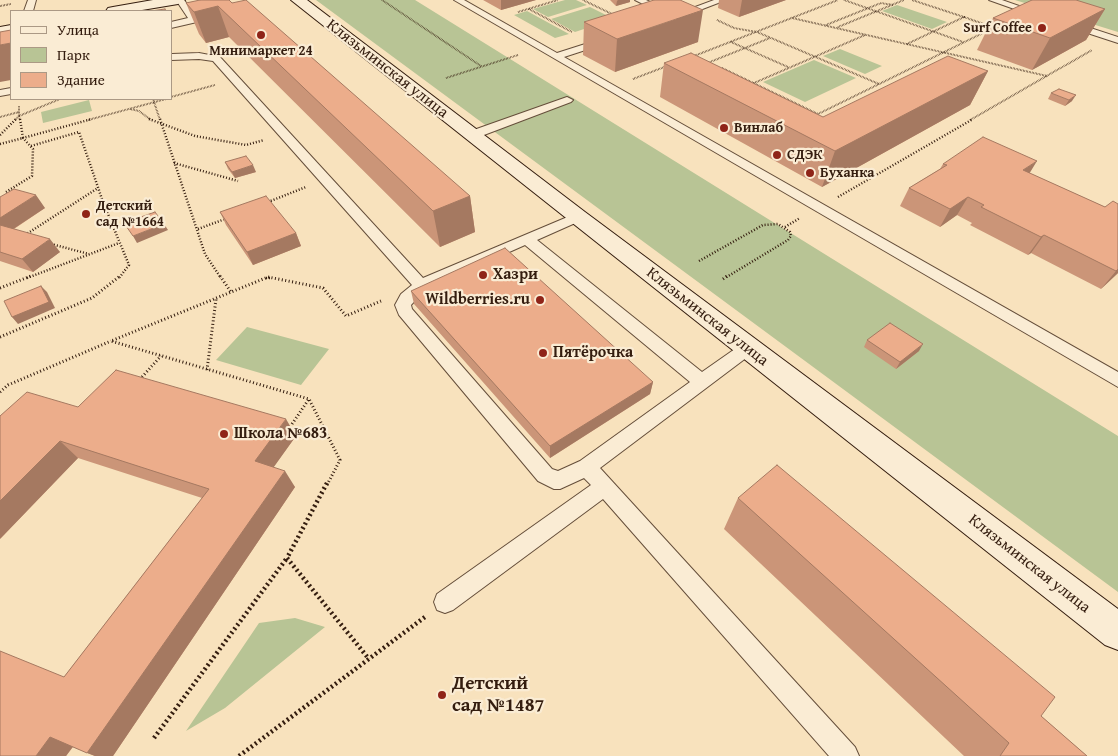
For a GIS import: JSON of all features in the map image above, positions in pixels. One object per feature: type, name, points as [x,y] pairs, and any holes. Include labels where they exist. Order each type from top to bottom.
[{"type":"street","points":[[119,10],[179,0]]},
{"type":"street","name":"Клязьминская улица","points":[[298,0],[577,217],[1118,632]]},
{"type":"lane","points":[[172,25],[194,20],[179,0]]},
{"type":"lane","points":[[458,0],[1118,380]]},
{"type":"lane","points":[[639,0],[676,16]]},
{"type":"lane","points":[[660,22],[722,0]]},
{"type":"lane","points":[[993,0],[1116,39]]},
{"type":"lane","points":[[557,56],[618,36]]},
{"type":"lane","points":[[172,56],[199,56],[216,59],[421,285]]},
{"type":"lane","points":[[472,135],[567,100]]},
{"type":"lane","points":[[577,217],[421,285],[406,298],[403,305],[405,311],[545,475],[554,480],[560,480],[586,467],[748,348]]},
{"type":"lane","points":[[528,239],[702,382]]},
{"type":"lane","points":[[586,467],[846,756]]},
{"type":"lane","points":[[445,602],[604,487]]},
{"type":"path","points":[[382,0],[482,67]]},
{"type":"path","points":[[492,20],[558,0]]},
{"type":"path","points":[[583,0],[615,16]]},
{"type":"path","points":[[689,58],[838,0]]},
{"type":"path","points":[[844,0],[963,42]]},
{"type":"path","points":[[836,28],[904,0]]},
{"type":"path","points":[[811,117],[994,27],[912,0]]},
{"type":"path","points":[[824,25],[882,2],[893,5]]},
{"type":"path","points":[[528,9],[578,35]]},
{"type":"path","points":[[792,18],[1047,76]]},
{"type":"path","points":[[907,44],[964,18]]},
{"type":"path","points":[[734,28],[756,32],[879,84]]},
{"type":"path","points":[[754,83],[865,35]]},
{"type":"path","points":[[710,62],[771,38]]},
{"type":"path","points":[[819,207],[1047,76],[1116,39]]},
{"type":"path","points":[[731,42],[789,68]]},
{"type":"path","points":[[446,78],[524,53]]},
{"type":"path","points":[[696,55],[818,114]]},
{"type":"path","points":[[630,81],[674,64]]},
{"type":"path","points":[[172,97],[235,80]]},
{"type":"path","points":[[6,192],[32,176],[33,149],[23,138],[19,116],[19,100]]},
{"type":"path","points":[[0,135],[19,116],[58,100]]},
{"type":"path","points":[[0,144],[130,109],[154,100],[173,163],[198,229],[205,254],[231,292]]},
{"type":"path","points":[[130,109],[139,111],[152,121],[195,136],[246,145],[283,133]]},
{"type":"path","points":[[0,117],[19,112]]},
{"type":"path","points":[[0,337],[92,298],[118,279],[129,265],[98,188],[79,132],[31,146]]},
{"type":"path","points":[[173,163],[238,181]]},
{"type":"path","points":[[261,204],[325,180]]},
{"type":"path","points":[[33,238],[23,236],[98,188]]},
{"type":"path","points":[[198,229],[225,218]]},
{"type":"path","points":[[699,262],[764,225],[778,224],[790,232],[791,236],[788,240],[722,279]]},
{"type":"path","points":[[42,241],[90,254]]},
{"type":"path","points":[[0,288],[119,242]]},
{"type":"path","points":[[0,392],[8,385],[268,277],[323,288],[346,316],[421,285]]},
{"type":"path","points":[[207,370],[216,298]]},
{"type":"path","points":[[111,341],[309,399],[340,460],[287,558],[154,738]]},
{"type":"path","points":[[142,377],[161,356]]},
{"type":"path","points":[[292,424],[309,399]]},
{"type":"path","points":[[287,558],[369,659]]},
{"type":"path","points":[[239,756],[445,602]]},
{"type":"green space","points":[[316,0],[415,0],[1118,436],[1118,592]]},
{"type":"green space","points":[[565,0],[576,0],[587,5],[548,17],[533,9]]},
{"type":"green space","points":[[1015,0],[1118,0],[1118,32]]},
{"type":"green space","points":[[897,5],[947,22],[932,29],[882,11]]},
{"type":"green space","points":[[590,7],[614,19],[575,32],[551,19]]},
{"type":"green space","points":[[527,11],[569,34],[555,38],[514,15]]},
{"type":"green space","points":[[840,49],[882,66],[865,74],[823,56]]},
{"type":"green space","points":[[814,60],[856,78],[805,102],[763,82]]},
{"type":"green space","points":[[89,100],[92,111],[43,123],[41,112]]},
{"type":"green space","points":[[247,327],[329,349],[301,385],[216,360]]},
{"type":"green space","points":[[295,618],[325,627],[225,708],[186,731],[259,623]]},
{"type":"building","points":[[200,0],[229,0],[232,3],[246,0],[470,196],[433,211],[218,6],[194,12],[186,3]]},
{"type":"building","points":[[654,0],[680,0],[703,10],[617,39],[584,22]]},
{"type":"building","points":[[1032,0],[1076,0],[1105,9],[1050,38],[993,18]]},
{"type":"building","points":[[10,30],[10,43],[0,45],[0,32]]},
{"type":"building","points":[[691,53],[823,117],[948,56],[988,71],[835,151],[664,63]]},
{"type":"building","points":[[1059,89],[1076,95],[1069,100],[1051,93]]},
{"type":"building","points":[[983,137],[1037,161],[1023,170],[1105,207],[1113,201],[1118,204],[1118,269],[1116,271],[1044,235],[1041,237],[981,207],[984,205],[968,197],[950,209],[909,188],[947,165],[943,164]]},
{"type":"building","points":[[246,156],[253,165],[232,172],[225,162]]},
{"type":"building","points":[[14,189],[36,195],[0,218],[0,197]]},
{"type":"building","points":[[266,196],[296,233],[247,252],[220,212]]},
{"type":"building","points":[[155,212],[164,224],[133,236],[124,223]]},
{"type":"building","points":[[0,225],[50,239],[22,259],[0,252]]},
{"type":"building","points":[[505,248],[653,382],[550,446],[411,291]]},
{"type":"building","points":[[41,286],[49,302],[12,317],[4,301]]},
{"type":"building","points":[[890,323],[923,344],[900,362],[867,340]]},
{"type":"building","points":[[116,370],[286,419],[255,461],[285,471],[87,753],[50,737],[36,756],[0,756],[0,651],[64,677],[209,489],[60,441],[0,501],[0,416],[27,392],[78,407]]},
{"type":"building","points":[[777,465],[1055,697],[1041,716],[1087,756],[1000,756],[1009,743],[738,498]]},
{"type":"place","name":"Surf Coffee","points":[[1042,28]]},
{"type":"place","name":"Минимаркет 24","points":[[261,35]]},
{"type":"place","name":"Винлаб","points":[[724,128]]},
{"type":"place","name":"СДЭК","points":[[777,155]]},
{"type":"place","name":"Буханка","points":[[810,173]]},
{"type":"place","name":"Детский сад №1664","points":[[86,214]]},
{"type":"place","name":"Хазри","points":[[483,275]]},
{"type":"place","name":"Wildberries.ru","points":[[540,300]]},
{"type":"place","name":"Пятёрочка","points":[[543,353]]},
{"type":"place","name":"Школа №683","points":[[224,434]]},
{"type":"place","name":"Детский сад №1487","points":[[442,695]]}]
